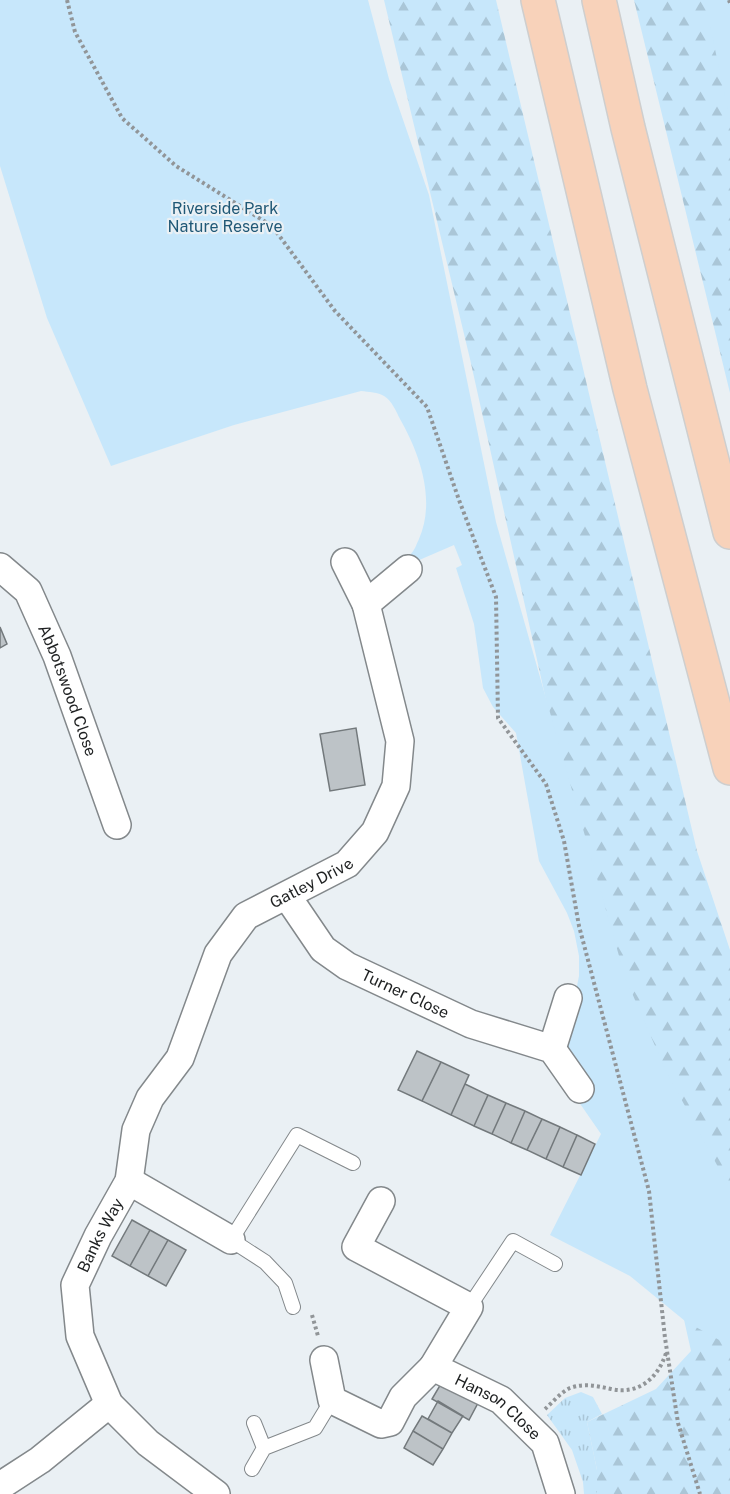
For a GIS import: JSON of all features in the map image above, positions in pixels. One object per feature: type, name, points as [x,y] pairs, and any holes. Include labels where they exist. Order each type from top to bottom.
[{"type":"highway","points":[[538,0],[630,389],[730,768]]},
{"type":"highway","points":[[599,0],[628,128],[730,532]]},
{"type":"street","name":"Gatley Drive","points":[[129,1181],[136,1130],[150,1098],[180,1058],[218,954],[246,916],[346,864],[375,832],[396,786],[400,741],[366,604],[345,562]]},
{"type":"street","name":"Abbotswood Close","points":[[0,567],[28,591],[57,656],[117,825]]},
{"type":"street","points":[[366,604],[408,568]]},
{"type":"street","name":"Turner Close","points":[[287,896],[323,949],[347,966],[471,1024],[552,1049]]},
{"type":"street","points":[[568,998],[552,1049],[580,1089]]},
{"type":"street","name":"Banks Way","points":[[109,1404],[80,1336],[75,1285],[98,1236],[129,1181],[231,1240]]},
{"type":"street","points":[[324,1360],[332,1400],[381,1424],[386,1424],[390,1422],[403,1397],[433,1367],[469,1308],[356,1247],[381,1202]]},
{"type":"street","name":"Hanson Close","points":[[433,1367],[501,1400],[545,1443],[561,1494]]},
{"type":"street","points":[[0,1486],[40,1460],[109,1404],[148,1443],[216,1494]]},
{"type":"lane","points":[[293,1307],[285,1283],[265,1262],[231,1240],[297,1136],[353,1163]]},
{"type":"lane","points":[[469,1308],[513,1241],[555,1264]]},
{"type":"lane","points":[[252,1469],[264,1448],[315,1428],[332,1400]]},
{"type":"lane","points":[[254,1423],[264,1448]]},
{"type":"path","points":[[67,0],[75,32],[122,118],[176,166],[272,226],[335,311],[427,407],[496,597],[498,718],[546,784],[564,842],[579,926],[649,1191],[667,1351],[678,1422],[700,1494]]},
{"type":"path","points":[[527,1426],[569,1389],[599,1385],[626,1390],[649,1383],[656,1375],[667,1351]]},
{"type":"green space","name":"Riverside Park Nature Reserve","points":[[0,0],[368,0],[389,79],[429,195],[496,522],[625,977],[666,1071],[730,1189],[730,1346],[685,1321],[630,1276],[550,1235],[601,1134],[565,1082],[559,1043],[571,992],[577,986],[579,956],[574,931],[567,913],[539,861],[516,733],[493,707],[483,688],[474,624],[456,568],[462,565],[454,545],[417,561],[410,555],[424,524],[426,493],[414,447],[395,410],[387,398],[382,395],[361,391],[234,425],[111,466],[47,318],[0,166]]},
{"type":"green space","points":[[384,0],[496,0],[697,851],[730,950],[730,1494],[597,1494],[597,1470],[587,1422],[656,1389],[691,1351],[470,359]]},
{"type":"green space","points":[[634,0],[730,0],[730,393]]},
{"type":"green space","points":[[704,0],[730,0],[730,120],[705,2]]},
{"type":"green space","points":[[581,1392],[593,1397],[602,1414],[587,1422],[597,1470],[597,1494],[584,1494],[583,1482],[572,1450],[547,1415],[565,1398]]},
{"type":"building","points":[[0,627],[7,644],[0,648]]},
{"type":"building","points":[[356,728],[365,785],[330,791],[320,734]]},
{"type":"building","points":[[417,1051],[441,1062],[422,1101],[398,1090]]},
{"type":"building","points":[[441,1062],[469,1075],[451,1115],[422,1101]]},
{"type":"building","points":[[465,1084],[488,1095],[474,1126],[451,1115]]},
{"type":"building","points":[[488,1095],[506,1103],[492,1134],[474,1126]]},
{"type":"building","points":[[506,1103],[525,1111],[511,1143],[492,1134]]},
{"type":"building","points":[[525,1111],[542,1119],[527,1150],[511,1143]]},
{"type":"building","points":[[542,1119],[560,1127],[546,1159],[527,1150]]},
{"type":"building","points":[[560,1127],[577,1135],[563,1167],[546,1159]]},
{"type":"building","points":[[577,1135],[595,1144],[581,1175],[563,1167]]},
{"type":"building","points":[[132,1220],[150,1230],[130,1266],[112,1256]]},
{"type":"building","points":[[150,1230],[168,1240],[148,1276],[130,1266]]},
{"type":"building","points":[[168,1240],[186,1250],[166,1286],[148,1276]]},
{"type":"building","points":[[442,1382],[478,1403],[469,1420],[432,1399]]},
{"type":"building","points":[[438,1401],[463,1416],[452,1433],[428,1419]]},
{"type":"building","points":[[422,1416],[452,1433],[443,1449],[413,1431]]},
{"type":"building","points":[[413,1431],[443,1449],[433,1465],[404,1448]]}]
